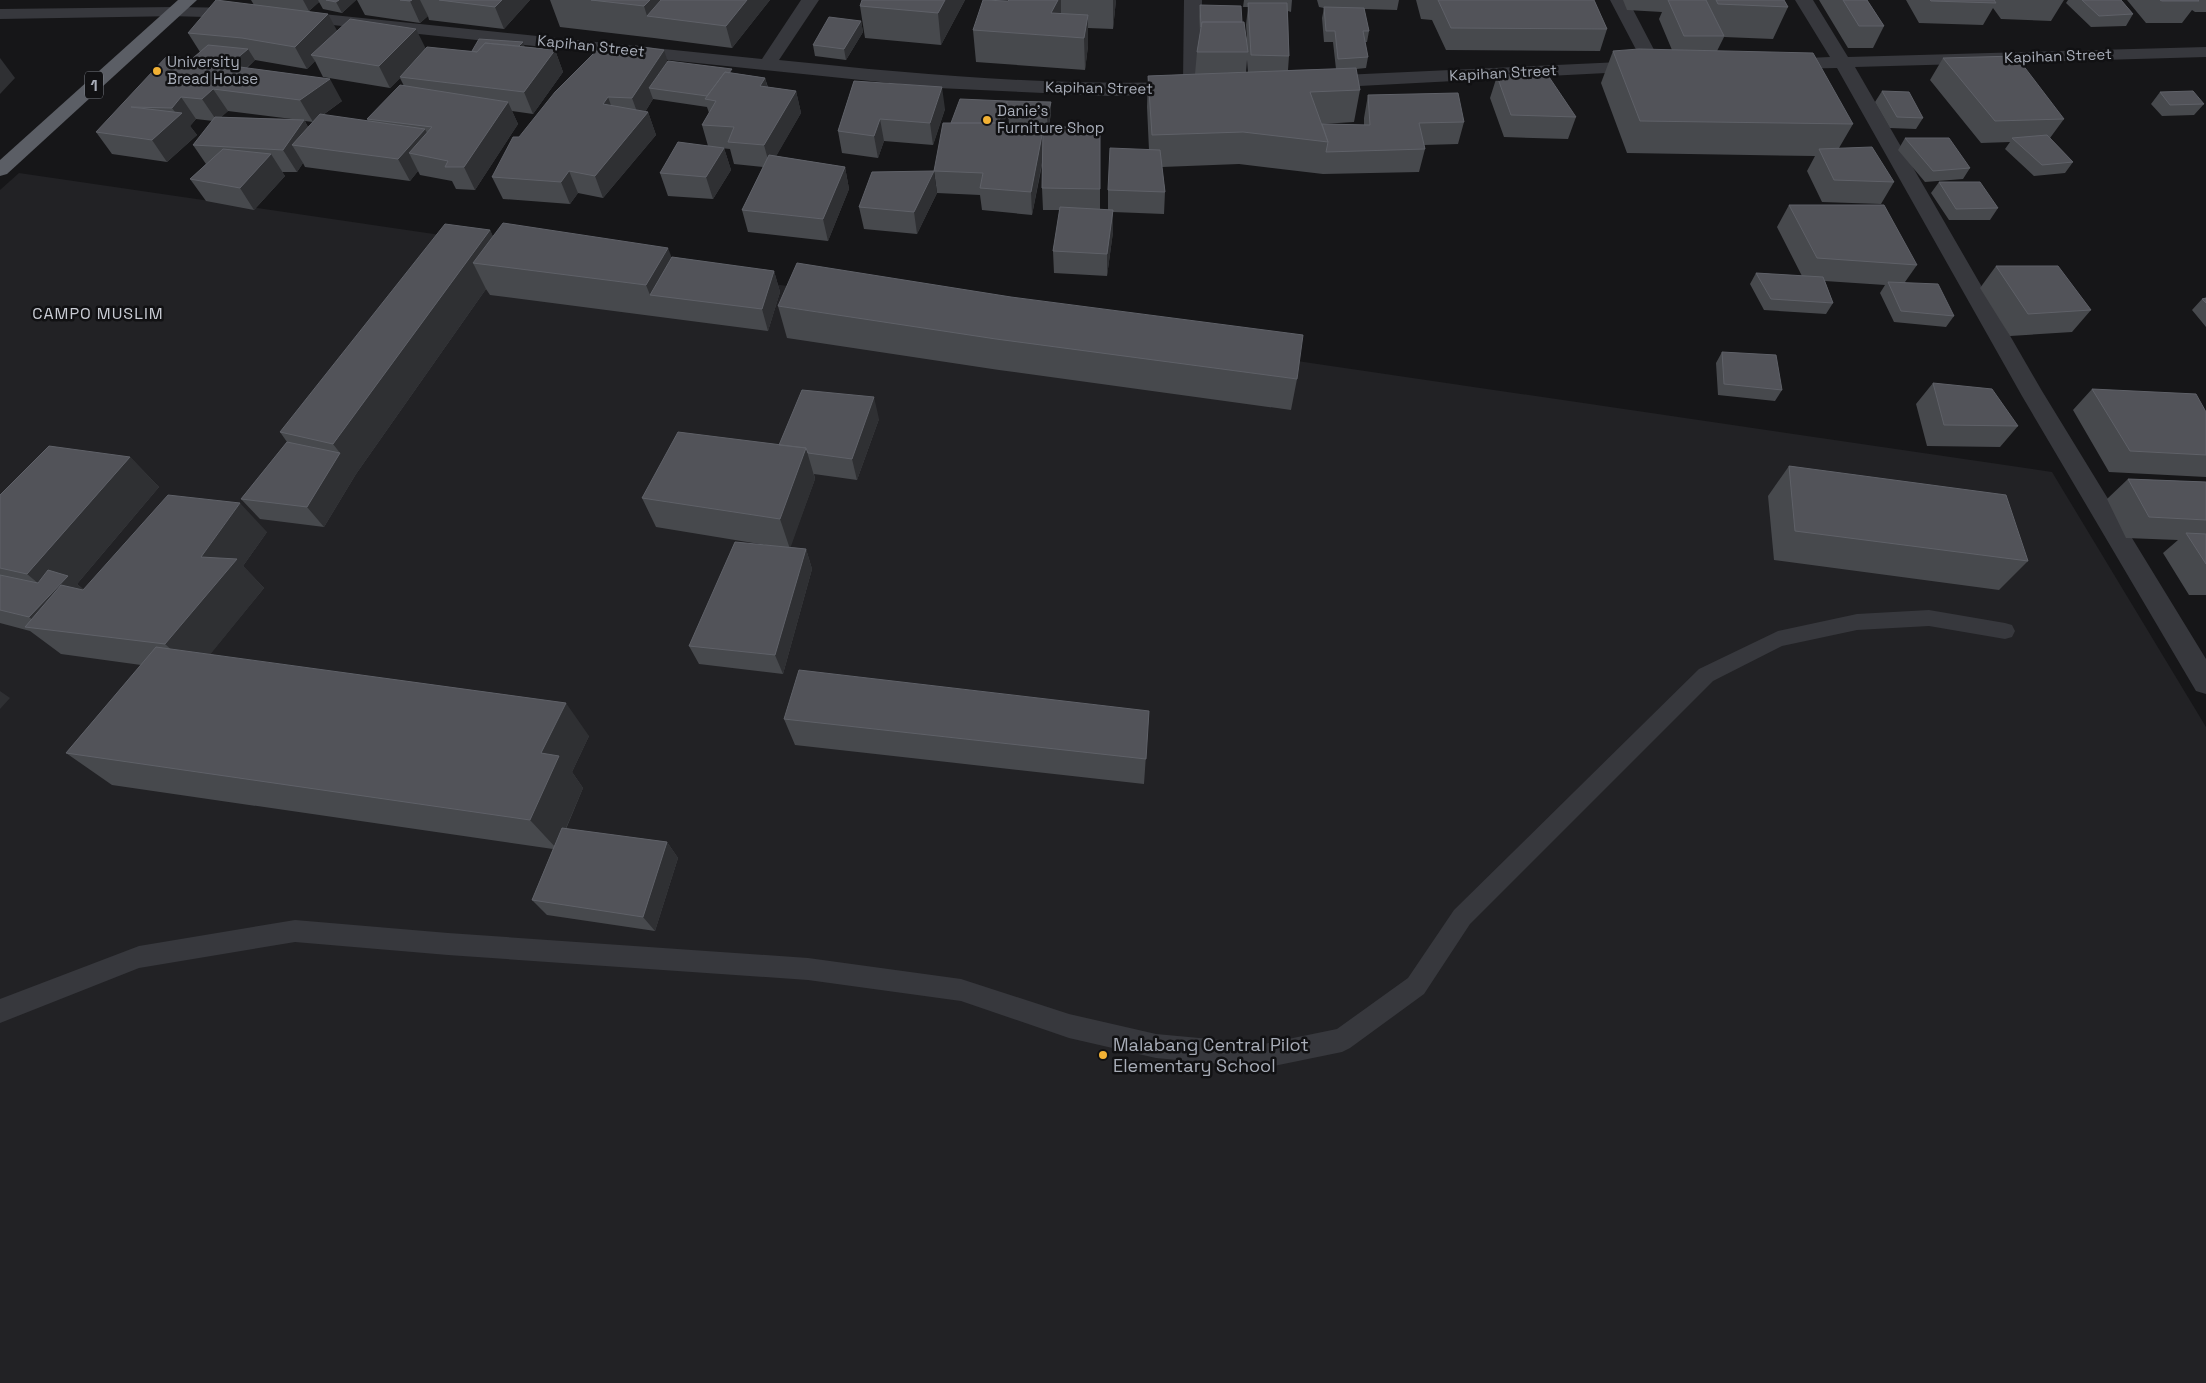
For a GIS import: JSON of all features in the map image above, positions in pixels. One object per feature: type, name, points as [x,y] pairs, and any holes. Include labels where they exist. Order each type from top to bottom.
[{"type":"highway","name":"1","points":[[0,170],[181,6]]},
{"type":"street","points":[[767,65],[810,0]]},
{"type":"street","points":[[1192,88],[1193,0]]},
{"type":"street","points":[[1619,0],[1653,65]]},
{"type":"street","points":[[1804,0],[1844,63],[1978,301],[2068,455],[2206,683]]},
{"type":"street","name":"Kapihan Street","points":[[0,14],[181,6],[938,82],[1108,90],[1211,87]]},
{"type":"street","name":"Kapihan Street","points":[[1768,64],[2206,52]]},
{"type":"street","name":"Kapihan Street","points":[[1299,83],[1672,65]]},
{"type":"lane","points":[[597,63],[609,48]]},
{"type":"lane","points":[[0,1011],[139,957],[295,931],[448,944],[808,969],[960,990],[1069,1026],[1156,1046],[1264,1056],[1342,1040],[1416,986],[1462,917],[1706,675],[1778,639],[1857,622],[1930,618],[2005,632]]},
{"type":"shaded area","name":"Malabang Central Pilot Elementary School","points":[[19,173],[2052,472],[2206,727],[2206,1383],[0,1383],[0,190]]},
{"type":"building","points":[[216,0],[328,14],[295,47],[242,38],[188,33]]},
{"type":"building","points":[[439,0],[502,0],[495,7]]},
{"type":"building","points":[[591,0],[650,0],[644,6]]},
{"type":"building","points":[[661,0],[747,0],[726,26],[647,16]]},
{"type":"building","points":[[862,0],[945,0],[938,13],[860,6]]},
{"type":"building","points":[[983,0],[1058,0],[1051,13],[1088,15],[1084,38],[973,30]]},
{"type":"building","points":[[1438,0],[1594,0],[1607,29],[1451,28]]},
{"type":"building","points":[[1668,0],[1706,0],[1724,36],[1684,36]]},
{"type":"building","points":[[1716,0],[1784,0],[1788,7],[1718,4]]},
{"type":"building","points":[[1843,0],[1867,0],[1884,26],[1859,26]]},
{"type":"building","points":[[1994,0],[1996,3],[1931,1]]},
{"type":"building","points":[[2082,0],[2121,0],[2133,14],[2099,16]]},
{"type":"building","points":[[2160,0],[2198,0],[2199,1],[2162,1]]},
{"type":"building","points":[[1248,3],[1287,3],[1289,56],[1251,55]]},
{"type":"building","points":[[1200,5],[1241,6],[1242,22],[1202,22],[1201,27]]},
{"type":"building","points":[[1324,7],[1364,8],[1369,31],[1363,31],[1368,57],[1338,59],[1335,31],[1326,31]]},
{"type":"building","points":[[829,17],[861,21],[844,49],[813,45]]},
{"type":"building","points":[[350,19],[416,29],[379,66],[311,55]]},
{"type":"building","points":[[1202,22],[1244,22],[1248,52],[1197,52]]},
{"type":"building","points":[[479,39],[523,42],[519,46],[485,43],[477,52],[472,51]]},
{"type":"building","points":[[485,43],[555,50],[524,92],[400,77],[427,47],[477,52]]},
{"type":"building","points":[[208,45],[248,49],[230,64],[192,59]]},
{"type":"building","points":[[635,46],[664,50],[632,98],[608,97],[603,104],[648,112],[595,176],[569,171],[561,182],[492,177],[513,137],[519,137],[555,92],[596,51],[632,52]]},
{"type":"building","points":[[1639,49],[1813,53],[1853,124],[1640,121],[1613,51]]},
{"type":"building","points":[[167,56],[215,61],[240,67],[330,79],[300,100],[213,89],[202,99],[181,97],[172,108],[131,107],[182,113],[152,140],[96,132]]},
{"type":"building","points":[[2016,56],[2064,119],[1995,121],[1943,58]]},
{"type":"building","points":[[668,61],[732,69],[729,73],[725,72],[707,96],[649,88]]},
{"type":"building","points":[[1356,68],[1360,90],[1310,92],[1328,142],[1243,132],[1152,135],[1148,76]]},
{"type":"building","points":[[1545,71],[1576,117],[1511,115],[1497,76]]},
{"type":"building","points":[[725,72],[765,78],[760,86],[796,91],[764,145],[728,142],[734,127],[702,125],[716,101],[705,99]]},
{"type":"building","points":[[854,81],[942,87],[930,123],[880,119],[874,136],[838,131]]},
{"type":"building","points":[[400,85],[508,102],[464,167],[445,167],[448,161],[409,153],[432,127],[367,119]]},
{"type":"building","points":[[1882,91],[1909,92],[1923,118],[1897,117]]},
{"type":"building","points":[[2193,91],[2204,104],[2170,105],[2160,92]]},
{"type":"building","points":[[1458,93],[1464,122],[1419,123],[1425,149],[1326,152],[1328,142],[1322,124],[1370,125],[1368,95]]},
{"type":"building","points":[[960,99],[1007,101],[998,123],[951,123]]},
{"type":"building","points":[[1007,101],[1051,102],[1047,118],[1008,118]]},
{"type":"building","points":[[320,114],[425,129],[398,159],[292,145]]},
{"type":"building","points":[[215,117],[304,120],[283,150],[193,145]]},
{"type":"building","points":[[943,123],[995,123],[1100,129],[1100,189],[1042,188],[1043,130],[1031,192],[980,188],[983,173],[934,171]]},
{"type":"building","points":[[2047,135],[2073,162],[2042,165],[2012,138]]},
{"type":"building","points":[[1905,138],[1949,138],[1970,168],[1933,171]]},
{"type":"building","points":[[678,142],[724,148],[706,177],[660,173]]},
{"type":"building","points":[[1872,147],[1894,182],[1834,180],[1819,149]]},
{"type":"building","points":[[1110,148],[1160,150],[1165,192],[1108,190]]},
{"type":"building","points":[[223,149],[271,154],[240,188],[190,179]]},
{"type":"building","points":[[769,155],[845,167],[823,219],[742,210]]},
{"type":"building","points":[[934,171],[914,212],[859,207],[872,172]]},
{"type":"building","points":[[1939,182],[1980,182],[1998,208],[1956,209]]},
{"type":"building","points":[[1789,205],[1884,205],[1917,265],[1817,258]]},
{"type":"building","points":[[1060,207],[1113,210],[1107,254],[1053,251]]},
{"type":"building","points":[[503,223],[668,248],[646,285],[473,263]]},
{"type":"building","points":[[445,224],[490,230],[333,444],[280,432]]},
{"type":"building","points":[[672,257],[774,271],[762,309],[650,295]]},
{"type":"building","points":[[797,263],[1011,297],[1303,335],[1297,379],[996,339],[778,306]]},
{"type":"building","points":[[1996,266],[2058,266],[2091,310],[2028,314]]},
{"type":"building","points":[[1756,273],[1823,277],[1833,303],[1771,299]]},
{"type":"building","points":[[1888,282],[1938,284],[1954,316],[1901,311]]},
{"type":"building","points":[[1722,352],[1776,355],[1782,390],[1724,384]]},
{"type":"building","points":[[1933,383],[1992,389],[2018,426],[1944,425]]},
{"type":"building","points":[[2092,389],[2196,394],[2206,412],[2206,455],[2130,451]]},
{"type":"building","points":[[802,390],[874,397],[852,459],[808,453],[806,448],[779,445]]},
{"type":"building","points":[[678,432],[806,448],[780,519],[642,498]]},
{"type":"building","points":[[287,442],[340,453],[307,507],[241,499]]},
{"type":"building","points":[[49,446],[130,457],[27,574],[0,568],[0,495]]},
{"type":"building","points":[[1789,466],[2006,495],[2028,561],[1795,531]]},
{"type":"building","points":[[2128,479],[2206,482],[2206,520],[2149,517]]},
{"type":"building","points":[[168,495],[240,503],[201,557],[237,559],[165,644],[25,627],[61,585],[83,590]]},
{"type":"building","points":[[2186,533],[2206,534],[2206,564]]},
{"type":"building","points":[[735,542],[806,549],[775,655],[689,646]]},
{"type":"building","points":[[48,570],[68,576],[29,617],[0,610],[0,575],[38,583]]},
{"type":"building","points":[[156,647],[566,703],[541,753],[559,756],[530,820],[66,753]]},
{"type":"building","points":[[799,670],[1149,711],[1146,759],[784,719]]},
{"type":"building","points":[[562,828],[667,842],[643,917],[532,900]]},
{"type":"place","name":"University Bread House","points":[[157,71]]},
{"type":"place","name":"Danie's Furniture Shop","points":[[987,120]]},
{"type":"place","name":"Malabang Central Pilot Elementary School","points":[[1103,1055]]},
{"type":"district","name":"CAMPO MUSLIM","points":[[98,313]]}]
